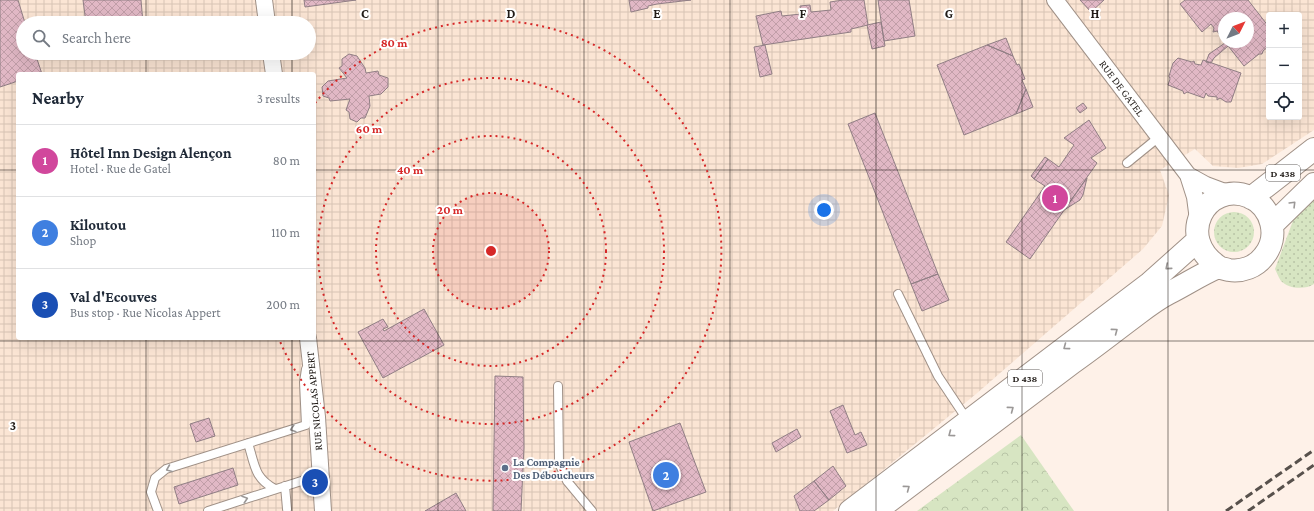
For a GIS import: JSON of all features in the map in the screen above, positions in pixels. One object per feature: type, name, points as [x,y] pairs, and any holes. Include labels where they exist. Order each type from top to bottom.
[{"type":"main road","name":"D 438","points":[[1251,198],[1314,149]]},
{"type":"main road","name":"D 438","points":[[1272,225],[1314,184]]},
{"type":"main road","points":[[1230,194],[1241,194],[1251,198],[1261,205],[1268,214],[1272,225],[1270,246],[1265,256],[1257,263],[1238,270],[1218,267],[1209,261],[1202,252],[1197,241],[1196,230],[1198,220],[1203,210],[1210,202],[1219,197],[1230,194]]},
{"type":"main road","name":"D 438","points":[[850,511],[1150,283],[1197,241]]},
{"type":"main road","name":"D 438","points":[[876,511],[1162,296],[1218,267]]},
{"type":"street","points":[[264,0],[266,16]]},
{"type":"street","name":"RUE DE GATEL","points":[[1059,1],[1188,175],[1195,197],[1198,220]]},
{"type":"street","points":[[272,60],[274,72]]},
{"type":"street","name":"RUE DE GATEL","points":[[1188,175],[1206,185],[1230,194]]},
{"type":"street","name":"RUE NICOLAS APPERT","points":[[309,341],[317,417],[323,511]]},
{"type":"lane","points":[[1127,163],[1159,137]]},
{"type":"lane","points":[[898,294],[938,376],[968,421]]},
{"type":"lane","points":[[158,511],[151,492],[155,478],[166,469],[306,425],[304,382],[309,341]]},
{"type":"lane","points":[[558,386],[559,463],[567,481],[592,511]]},
{"type":"lane","points":[[248,443],[258,477],[265,484],[275,489]]},
{"type":"lane","points":[[208,511],[320,475]]},
{"type":"lane","points":[[285,486],[287,509]]},
{"type":"shaded area","points":[[0,0],[1314,0],[1314,130],[1262,164],[1238,168],[1213,166],[1195,149],[1160,170],[1169,195],[1162,226],[1143,249],[976,394],[833,511],[0,511]]},
{"type":"green space","points":[[1314,191],[1314,284],[1302,288],[1288,286],[1281,281],[1275,269],[1294,218]]},
{"type":"green space","points":[[1238,212],[1245,215],[1251,221],[1254,232],[1253,240],[1245,249],[1238,252],[1230,252],[1223,249],[1215,240],[1214,228],[1217,221],[1226,213]]},
{"type":"green space","points":[[1021,435],[1074,511],[917,511]]},
{"type":"building","points":[[0,0],[18,0],[23,16],[16,16],[16,60],[37,60],[41,72],[16,72],[16,82],[0,87]]},
{"type":"building","points":[[83,0],[141,0],[142,16],[85,16]]},
{"type":"building","points":[[304,0],[356,0],[305,7]]},
{"type":"building","points":[[629,0],[691,0],[657,4],[631,12]]},
{"type":"building","points":[[843,0],[864,0],[868,25],[851,29],[851,32],[763,45],[756,16],[781,11],[782,16],[801,14],[800,6],[810,5],[811,12],[831,10],[830,2]]},
{"type":"building","points":[[878,0],[909,0],[915,36],[884,41]]},
{"type":"building","points":[[1080,0],[1104,0],[1091,12]]},
{"type":"building","points":[[1185,0],[1248,0],[1266,23],[1266,48],[1262,54],[1259,54],[1244,66],[1230,48],[1254,48],[1254,12],[1218,12],[1218,32],[1217,31],[1213,32],[1214,28],[1211,24],[1202,32],[1180,4]]},
{"type":"building","points":[[881,22],[885,46],[872,49],[867,25]]},
{"type":"building","points":[[1006,38],[1013,56],[987,45]]},
{"type":"building","points":[[765,45],[772,74],[760,77],[754,47]]},
{"type":"building","points":[[987,45],[1013,56],[1017,65],[1019,64],[1025,79],[1022,80],[1026,89],[1016,114],[964,135],[937,65]]},
{"type":"building","points":[[1218,48],[1226,48],[1214,58],[1211,63],[1206,62],[1209,54]]},
{"type":"building","points":[[349,54],[357,56],[365,68],[366,73],[378,71],[379,75],[388,78],[388,87],[381,94],[369,96],[370,106],[365,118],[361,118],[357,122],[350,119],[349,112],[346,110],[350,99],[330,101],[329,98],[323,96],[322,87],[328,81],[347,78],[339,68],[342,66],[342,59]]},
{"type":"building","points":[[1178,58],[1192,62],[1194,61],[1195,64],[1201,65],[1203,60],[1241,73],[1231,102],[1226,102],[1220,98],[1217,100],[1217,97],[1208,96],[1206,93],[1204,98],[1187,92],[1184,94],[1183,91],[1168,85],[1173,63]]},
{"type":"building","points":[[1026,89],[1033,107],[1016,114]]},
{"type":"building","points":[[1083,103],[1087,108],[1080,113],[1076,108]]},
{"type":"building","points":[[875,113],[938,274],[911,284],[848,124]]},
{"type":"building","points":[[1089,120],[1106,148],[1091,158],[1097,163],[1030,259],[1006,242],[1045,186],[1034,179],[1048,159],[1059,167],[1074,145],[1064,138]]},
{"type":"building","points":[[1045,157],[1048,159],[1034,179],[1031,176]]},
{"type":"building","points":[[1087,178],[1083,195],[1080,200],[1064,210]]},
{"type":"building","points":[[938,274],[949,300],[922,311],[911,284]]},
{"type":"building","points":[[424,309],[444,345],[383,378],[358,332],[383,319],[388,327],[383,329],[384,331]]},
{"type":"building","points":[[495,376],[523,377],[524,447],[521,511],[493,511]]},
{"type":"building","points":[[843,405],[855,435],[861,432],[867,445],[847,453],[830,411]]},
{"type":"building","points":[[209,418],[215,436],[196,442],[190,424]]},
{"type":"building","points":[[680,423],[706,492],[653,511],[629,442]]},
{"type":"building","points":[[797,429],[801,437],[776,452],[772,443]]},
{"type":"building","points":[[833,466],[846,486],[829,500],[814,481]]},
{"type":"building","points":[[233,468],[238,485],[179,504],[174,487]]},
{"type":"building","points":[[814,481],[829,500],[814,511],[800,511],[794,496]]},
{"type":"building","points":[[456,493],[466,511],[425,511]]},
{"type":"railway","points":[[1226,511],[1314,450]]},
{"type":"railway","points":[[1248,511],[1314,465]]},
{"type":"place","name":"Hôtel Inn Design Alençon","points":[[1055,198]]},
{"type":"place","name":"La Compagnie Des Déboucheurs","points":[[505,468]]},
{"type":"place","name":"Kiloutou","points":[[666,475]]},
{"type":"place","name":"Val d'Ecouves","points":[[315,482]]}]
